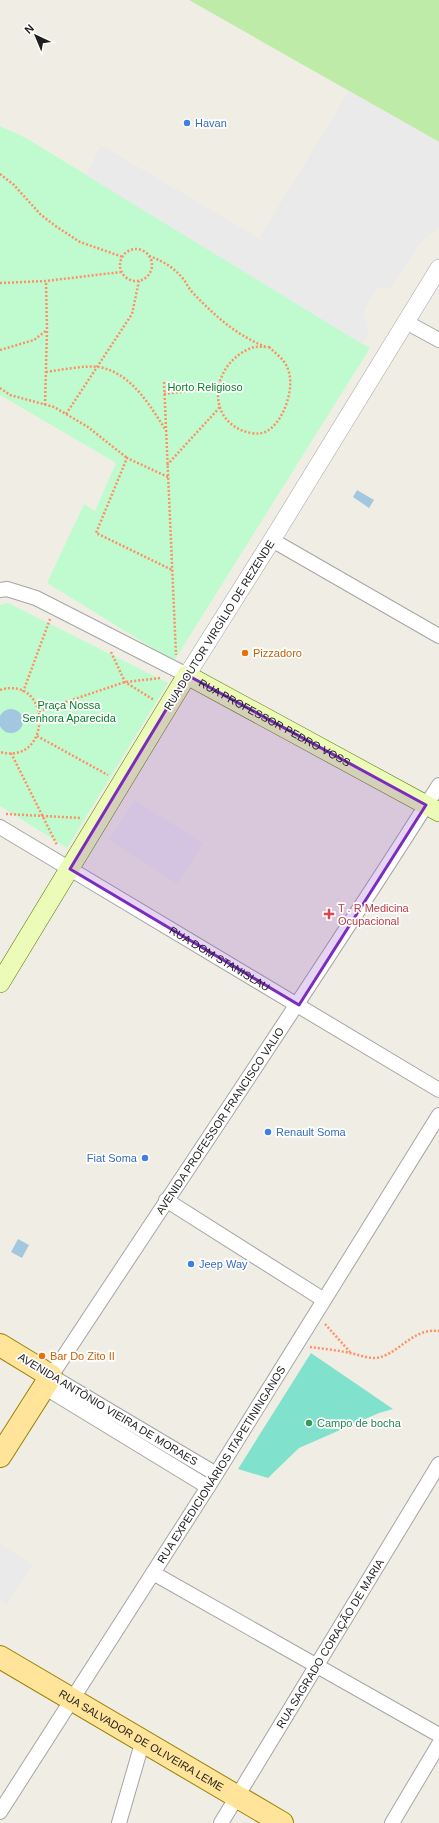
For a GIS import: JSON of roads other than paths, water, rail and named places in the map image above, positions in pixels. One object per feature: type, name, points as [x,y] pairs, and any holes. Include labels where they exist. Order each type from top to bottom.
[{"type":"main road","name":"RUA DOUTOR VIRGÍLIO DE REZENDE","points":[[0,983],[168,708],[182,672]]},
{"type":"main road","name":"RUA PROFESSOR PEDRO VOSS","points":[[182,672],[432,809]]},
{"type":"main road","name":"AVENIDA ANTÔNIO VIEIRA DE MORAES","points":[[0,1345],[47,1382]]},
{"type":"main road","name":"AVENIDA ANTÔNIO VIEIRA DE MORAES","points":[[0,1362],[47,1382]]},
{"type":"main road","name":"AVENIDA PROFESSOR FRANCISCO VALIO","points":[[0,1456],[47,1382]]},
{"type":"main road","name":"RUA SALVADOR DE OLIVEIRA LEME","points":[[0,1657],[282,1823]]},
{"type":"street","name":"RUA DOUTOR VIRGÍLIO DE REZENDE","points":[[182,672],[272,540],[439,268]]},
{"type":"street","points":[[406,322],[439,340]]},
{"type":"street","points":[[272,540],[439,636]]},
{"type":"street","name":"RUA PROFESSOR PEDRO VOSS","points":[[0,590],[7,589],[36,598],[182,672]]},
{"type":"street","name":"AVENIDA PROFESSOR FRANCISCO VALIO","points":[[47,1382],[166,1200],[432,809],[439,785]]},
{"type":"street","name":"RUA DOM STANISLAU","points":[[0,827],[439,1090]]},
{"type":"street","name":"RUA EXPEDICIONÁRIOS ITAPETININGANOS","points":[[0,1812],[208,1487],[439,1115]]},
{"type":"street","points":[[166,1200],[324,1300]]},
{"type":"street","name":"AVENIDA ANTÔNIO VIEIRA DE MORAES","points":[[47,1382],[216,1474]]},
{"type":"street","name":"AVENIDA ANTÔNIO VIEIRA DE MORAES","points":[[47,1382],[208,1487]]},
{"type":"street","name":"RUA SAGRADO CORAÇÃO DE MARIA","points":[[221,1823],[439,1464]]},
{"type":"street","points":[[153,1573],[439,1735]]},
{"type":"street","points":[[119,1823],[143,1740]]},
{"type":"street","points":[[392,1823],[439,1744]]},
{"type":"place","name":"Havan","points":[[187,123]]},
{"type":"place","name":"Pizzadoro","points":[[245,653]]},
{"type":"place","name":"T . R Medicina Ocupacional","points":[[329,914]]},
{"type":"place","name":"Renault Soma","points":[[268,1132]]},
{"type":"place","name":"Fiat Soma","points":[[145,1158]]},
{"type":"place","name":"Jeep Way","points":[[191,1264]]},
{"type":"place","name":"Bar Do Zito II","points":[[42,1356]]},
{"type":"place","name":"Campo de bocha","points":[[309,1423]]},
{"type":"park label","name":"Horto Religioso","points":[[205,387]]},
{"type":"park label","name":"Praça Nossa Senhora Aparecida","points":[[69,711]]}]
